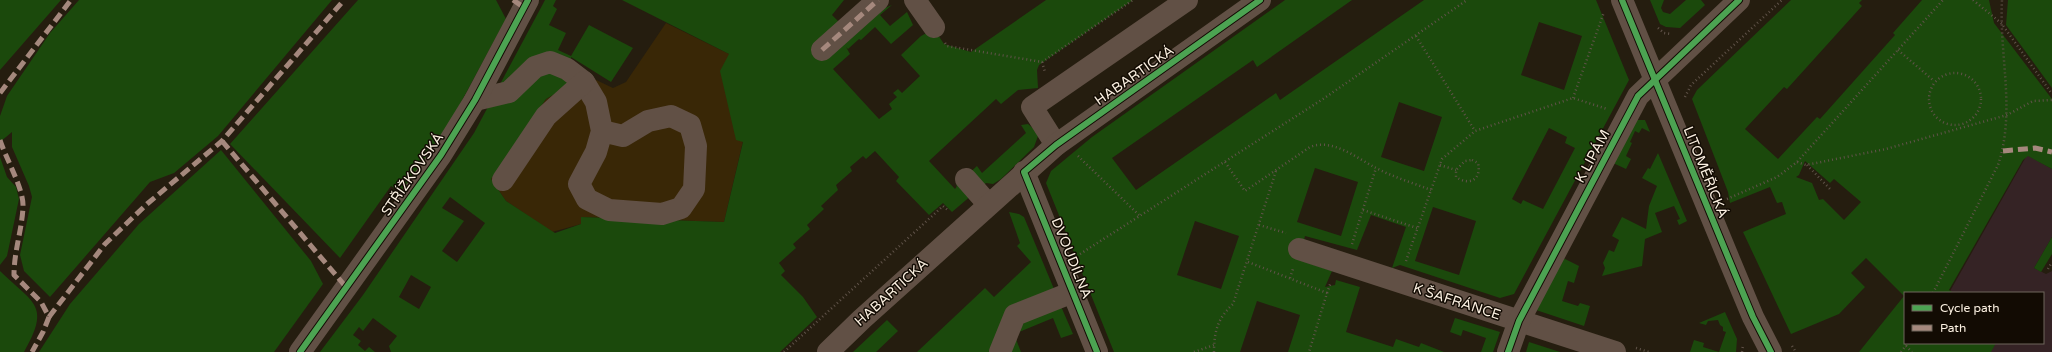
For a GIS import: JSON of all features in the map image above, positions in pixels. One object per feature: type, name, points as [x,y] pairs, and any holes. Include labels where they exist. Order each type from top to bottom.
[{"type":"street","name":"STŘÍŽKOVSKÁ","points":[[300,352],[441,155],[475,100],[528,0]]},
{"type":"street","points":[[822,50],[878,0]]},
{"type":"street","points":[[915,0],[934,27]]},
{"type":"street","points":[[1056,144],[1032,107],[1187,0]]},
{"type":"street","name":"HABARTICKÁ","points":[[828,352],[862,318],[1056,144],[1260,0]]},
{"type":"street","name":"LITOMĚŘICKÁ","points":[[1622,0],[1750,311],[1771,352]]},
{"type":"street","name":"K LIPÁM","points":[[1508,352],[1519,321],[1638,96],[1739,0]]},
{"type":"street","points":[[475,100],[509,92],[535,66],[550,62],[567,69],[584,82],[596,102],[602,131],[596,152],[578,184],[587,199],[609,210],[662,214],[681,208],[694,189],[696,146],[690,126],[671,116],[648,121],[623,136],[602,131]]},
{"type":"street","points":[[502,180],[546,116],[584,82]]},
{"type":"street","name":"DVOUDÍLNÁ","points":[[1024,172],[1097,352]]},
{"type":"street","points":[[966,179],[988,204]]},
{"type":"street","name":"K ŠAFRÁNCE","points":[[1296,242],[1399,282],[1519,321],[1625,350]]},
{"type":"street","points":[[1000,352],[1015,315],[1073,292]]},
{"type":"path","points":[[934,27],[947,46],[1042,62],[1133,0]]},
{"type":"path","points":[[1062,266],[1139,215],[1323,99],[1467,0]]},
{"type":"path","points":[[1691,85],[1782,0]]},
{"type":"path","points":[[1726,199],[1778,177],[1797,162],[1943,0]]},
{"type":"path","points":[[1973,0],[2001,23],[2052,94]]},
{"type":"path","points":[[1934,292],[1998,165],[2003,152],[2007,115],[2001,23],[2002,0]]},
{"type":"path","points":[[1573,98],[1604,11]]},
{"type":"path","points":[[1655,22],[1658,29],[1671,34]]},
{"type":"path","points":[[1416,36],[1475,131]]},
{"type":"path","points":[[1898,50],[1935,82]]},
{"type":"path","points":[[1042,62],[1052,94]]},
{"type":"path","points":[[1958,72],[1974,80],[1979,87],[1981,105],[1972,119],[1964,125],[1947,124],[1939,120],[1933,114],[1928,97],[1930,89],[1935,82],[1945,74],[1958,72]]},
{"type":"path","points":[[1399,282],[1442,159],[1475,131],[1573,98],[1610,110]]},
{"type":"path","points":[[1806,165],[1873,152],[1964,125],[2007,115],[2033,101],[2052,100]]},
{"type":"path","points":[[1056,144],[1072,150],[1139,215]]},
{"type":"path","points":[[1225,162],[1245,191],[1316,144],[1336,148],[1361,158],[1376,168],[1431,190]]},
{"type":"path","points":[[1472,160],[1478,163],[1480,170],[1477,177],[1470,181],[1463,182],[1456,177],[1456,170],[1465,161],[1472,160]]},
{"type":"path","points":[[1797,162],[1806,165],[1831,190]]},
{"type":"path","points":[[1440,165],[1456,170]]},
{"type":"path","points":[[1350,248],[1376,168]]},
{"type":"path","points":[[1214,352],[1214,344],[1222,315],[1234,304],[1276,170]]},
{"type":"path","points":[[784,352],[943,206],[953,215]]},
{"type":"path","points":[[1363,210],[1417,228]]},
{"type":"path","points":[[1259,225],[1296,242]]},
{"type":"path","points":[[1248,262],[1327,293],[1309,352]]},
{"type":"path","points":[[2048,269],[2052,262]]},
{"type":"path","points":[[1194,352],[1214,344]]},
{"type":"path","points":[[1901,352],[1907,345],[1912,352]]},
{"type":"path","points":[[1625,350],[1649,352]]},
{"type":"shaded area","points":[[666,23],[729,54],[743,141],[724,222],[581,217],[581,224],[552,232],[506,201],[491,179],[546,99],[565,88],[573,69],[613,88],[626,82]]},
{"type":"shaded area","points":[[2027,155],[2052,169],[2052,237],[2034,268],[2046,274],[2052,271],[2052,352],[1917,352],[1921,344],[2044,344],[2044,292],[1950,292]]},
{"type":"green space","points":[[0,0],[61,0],[0,70]]},
{"type":"green space","points":[[79,0],[332,0],[218,136],[174,173],[150,182],[50,297],[24,271],[20,255],[32,197],[29,186],[12,147],[12,132],[0,142],[0,116],[7,96],[50,33]]},
{"type":"green space","points":[[358,0],[496,0],[506,19],[446,130],[403,193],[391,186],[340,258],[230,144]]},
{"type":"green space","points":[[545,0],[556,0],[553,6],[557,9],[549,25],[566,33],[558,50],[571,56],[589,25],[633,48],[611,82],[571,57],[573,76],[565,88],[546,99],[491,179],[506,201],[555,233],[581,224],[581,217],[724,222],[743,142],[736,140],[720,71],[729,54],[622,0],[844,0],[832,15],[838,21],[835,29],[892,5],[880,15],[890,26],[907,12],[913,25],[891,44],[875,27],[861,40],[859,39],[848,49],[846,47],[850,54],[833,69],[879,119],[892,109],[889,104],[897,97],[893,93],[898,89],[902,93],[920,76],[901,55],[921,36],[934,29],[944,44],[971,52],[1046,0],[1133,0],[1039,65],[1037,70],[1038,88],[1018,90],[1001,104],[996,99],[929,161],[955,189],[957,186],[956,185],[977,166],[982,173],[1026,133],[1021,125],[1028,124],[1035,130],[1038,136],[1034,147],[1001,179],[993,184],[986,183],[952,212],[943,203],[929,215],[896,181],[899,177],[875,151],[866,159],[863,156],[850,167],[852,171],[836,185],[838,190],[821,206],[824,209],[807,225],[810,229],[793,244],[796,248],[779,263],[785,271],[781,275],[803,297],[817,317],[780,352],[391,352],[389,346],[397,336],[373,318],[363,331],[359,327],[353,335],[361,341],[358,345],[365,351],[369,347],[375,352],[320,352],[363,295],[474,133]],"holes":[[[450,197],[485,223],[457,262],[442,251],[464,221],[442,208]],[[411,275],[431,287],[419,309],[399,297]]]},
{"type":"green space","points":[[1285,0],[1352,0],[1257,67],[1253,60],[1112,158],[1136,190],[1276,93],[1280,100],[1424,0],[1596,0],[1629,80],[1514,294],[1500,298],[1400,265],[1392,268],[1406,227],[1371,215],[1357,250],[1305,236],[1299,260],[1332,271],[1325,287],[1335,285],[1336,280],[1360,287],[1346,332],[1393,347],[1396,339],[1419,347],[1421,343],[1444,352],[1288,352],[1300,315],[1257,301],[1240,352],[1114,352],[1046,183],[1051,171],[1092,137]],"holes":[[[1539,22],[1582,36],[1564,90],[1521,75]],[[1399,102],[1442,117],[1424,171],[1381,157]],[[1549,128],[1567,137],[1565,143],[1575,148],[1543,209],[1523,200],[1521,204],[1512,199]],[[1315,168],[1358,182],[1341,236],[1297,222]],[[1433,207],[1476,221],[1459,275],[1415,261]],[[1195,221],[1239,236],[1221,289],[1177,275]]]},
{"type":"green space","points":[[1650,0],[1664,0],[1661,8],[1663,12],[1670,14],[1686,0],[1701,0],[1705,5],[1680,28],[1666,27],[1660,24]]},
{"type":"green space","points":[[1791,0],[1862,0],[1859,3],[1862,6],[1787,89],[1784,87],[1745,129],[1778,159],[1817,117],[1820,119],[1895,35],[1893,33],[1922,0],[1989,0],[1994,23],[2052,99],[2052,169],[2028,156],[2023,160],[1949,290],[1952,292],[1904,292],[1904,296],[1866,258],[1851,273],[1865,287],[1839,314],[1791,334],[1743,232],[1786,214],[1782,202],[1777,203],[1770,187],[1730,203],[1728,192],[1692,99],[1697,90]],"holes":[[[1805,161],[1830,183],[1834,179],[1861,202],[1844,220],[1823,199],[1819,200],[1812,183],[1796,177],[1799,175]]]},
{"type":"green space","points":[[2008,0],[2052,0],[2052,88],[2006,25]]},
{"type":"green space","points":[[1635,120],[1645,120],[1650,132],[1642,128],[1639,133],[1635,131],[1630,142],[1632,143],[1626,156],[1631,159],[1626,169],[1613,163]]},
{"type":"green space","points":[[221,150],[311,261],[323,284],[274,352],[39,352],[70,304],[139,224]]},
{"type":"green space","points":[[1658,153],[1687,221],[1679,225],[1677,220],[1680,219],[1674,206],[1655,213],[1662,232],[1645,239],[1642,266],[1602,276],[1605,268],[1603,263],[1609,250],[1614,252],[1619,240],[1612,236],[1622,217],[1646,229],[1649,206],[1657,186],[1642,178],[1648,168],[1650,169]]},
{"type":"green space","points":[[0,157],[7,177],[16,187],[19,199],[7,256],[0,265]]},
{"type":"green space","points":[[1009,212],[1019,214],[1024,217],[1054,289],[993,352],[917,352],[985,288],[994,297],[1031,262],[1017,246],[1020,243]]},
{"type":"green space","points":[[2052,237],[2052,254],[2041,272],[2034,268]]},
{"type":"green space","points":[[1563,258],[1579,266],[1574,283],[1568,281],[1562,301],[1578,306],[1580,303],[1590,306],[1584,326],[1536,310]]},
{"type":"green space","points":[[0,271],[30,299],[35,306],[37,314],[36,324],[24,352],[0,352]]},
{"type":"green space","points":[[1904,296],[1904,344],[1995,344],[1991,352],[1859,352]]},
{"type":"green space","points":[[1060,304],[1073,334],[1061,338],[1053,318],[1015,334],[1026,319]]},
{"type":"green space","points":[[1725,312],[1737,339],[1736,352],[1719,352],[1726,332],[1723,331],[1723,327],[1720,325],[1718,320],[1708,321],[1706,325],[1699,323]]},
{"type":"green space","points":[[1455,318],[1500,332],[1493,352],[1481,352],[1486,338],[1463,330],[1461,336],[1450,332]]},
{"type":"green space","points":[[887,320],[898,331],[876,352],[853,352]]},
{"type":"green space","points":[[1014,335],[1021,352],[1007,352],[1012,340]]},
{"type":"green space","points":[[1694,340],[1704,343],[1703,347],[1719,352],[1690,352]]},
{"type":"green space","points":[[1529,342],[1560,352],[1526,352]]},
{"type":"marked path","points":[[0,93],[71,0]]},
{"type":"marked path","points":[[49,317],[105,244],[147,204],[222,141],[344,0]]},
{"type":"marked path","points":[[513,0],[525,8]]},
{"type":"marked path","points":[[822,50],[878,0]]},
{"type":"marked path","points":[[0,140],[18,183],[23,200],[14,275],[41,302],[49,317],[32,352]]},
{"type":"marked path","points":[[222,141],[346,287]]},
{"type":"marked path","points":[[2003,151],[2035,148],[2052,152]]},
{"type":"cycle path","points":[[300,352],[441,155],[475,100],[528,0]]},
{"type":"cycle path","points":[[1097,352],[1024,172],[1056,145],[1260,0]]},
{"type":"cycle path","points":[[1622,0],[1753,317],[1771,352]]},
{"type":"cycle path","points":[[1508,352],[1519,321],[1638,96],[1739,0]]}]
